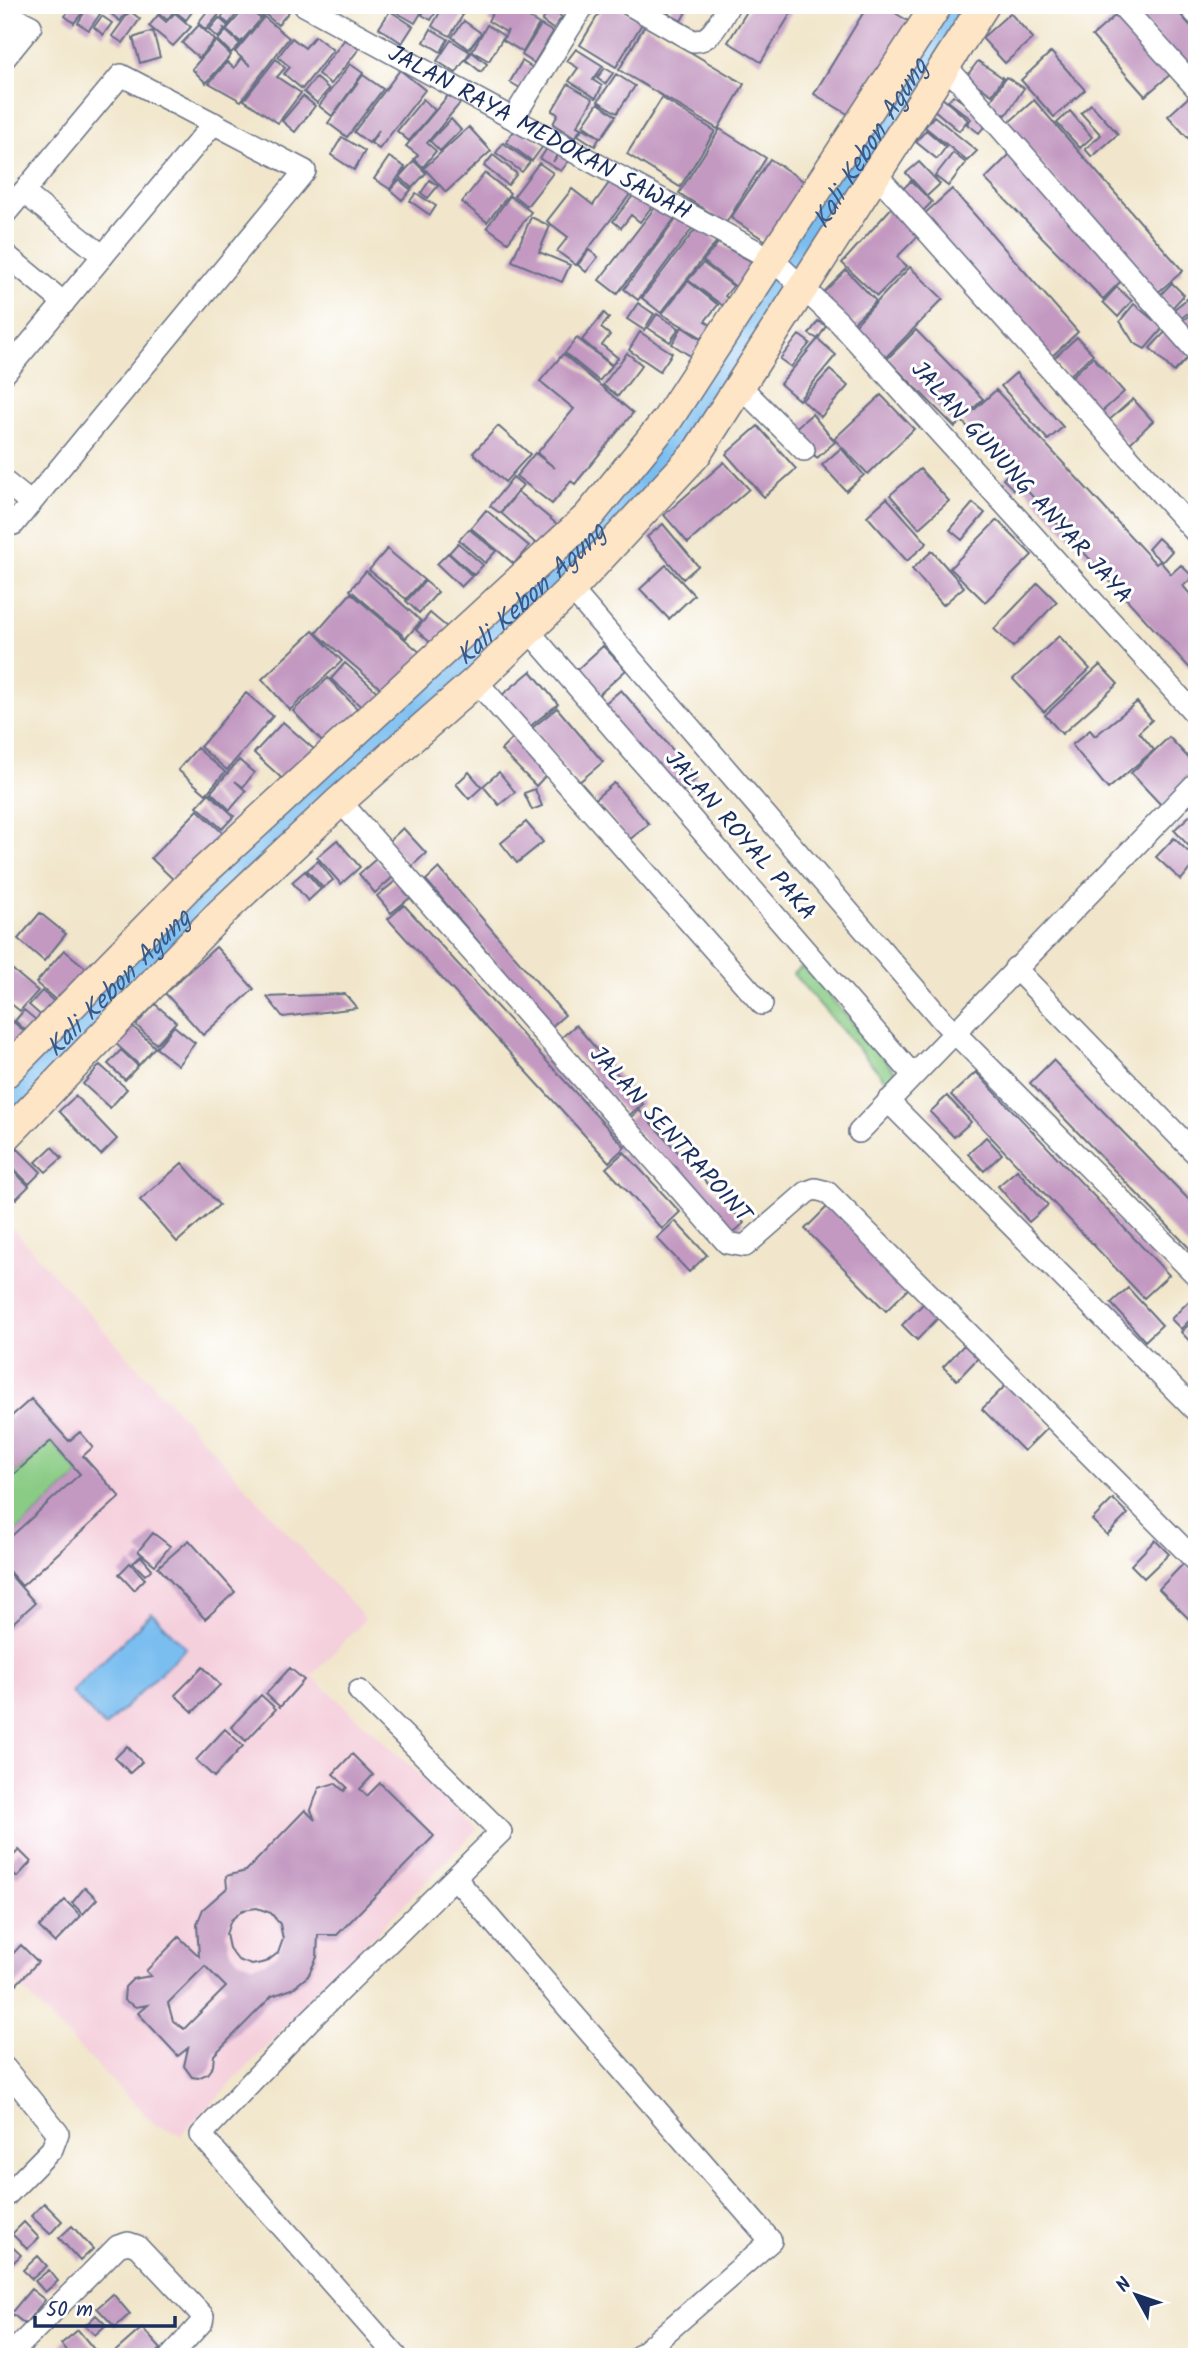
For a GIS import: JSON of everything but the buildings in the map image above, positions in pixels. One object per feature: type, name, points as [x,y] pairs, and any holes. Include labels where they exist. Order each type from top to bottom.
[{"type":"street","name":"JALAN RAYA MEDOKAN SAWAH","points":[[304,5],[776,262],[800,284]]},
{"type":"street","points":[[514,117],[584,5]]},
{"type":"street","points":[[630,5],[693,41],[702,42],[709,37],[729,5]]},
{"type":"street","points":[[5,1073],[188,886],[588,517],[667,420],[776,262],[937,5]]},
{"type":"street","points":[[5,1137],[212,923],[340,801],[476,681],[571,589],[696,454],[741,387],[800,284],[877,175],[984,5]]},
{"type":"street","points":[[1121,5],[1197,89]]},
{"type":"street","points":[[1188,5],[1197,15]]},
{"type":"street","points":[[5,13],[31,26],[5,58]]},
{"type":"street","points":[[946,66],[1197,352]]},
{"type":"street","points":[[5,214],[121,75],[305,171],[14,524],[5,517]]},
{"type":"street","points":[[5,373],[214,123]]},
{"type":"street","points":[[877,175],[1197,534]]},
{"type":"street","points":[[23,192],[103,256]]},
{"type":"street","points":[[5,254],[64,303]]},
{"type":"street","name":"JALAN GUNUNG ANYAR JAYA","points":[[800,284],[898,386],[1197,716]]},
{"type":"street","points":[[741,387],[804,450]]},
{"type":"street","points":[[5,482],[31,503]]},
{"type":"street","name":"JALAN ROYAL PAKA","points":[[571,589],[953,1032],[1197,1276]]},
{"type":"street","name":"JALAN ROYAL PAKA","points":[[528,630],[914,1075]]},
{"type":"street","points":[[476,681],[762,1004]]},
{"type":"street","points":[[859,1132],[1197,782]]},
{"type":"street","name":"JALAN SENTRAPOINT","points":[[340,801],[727,1243],[735,1247],[745,1246],[807,1192],[816,1189],[827,1192],[1197,1562]]},
{"type":"street","points":[[1015,968],[1197,1155]]},
{"type":"street","points":[[888,1101],[1197,1412]]},
{"type":"street","points":[[359,1690],[501,1832],[309,2021],[201,2135],[397,2357]]},
{"type":"street","points":[[455,1878],[771,2241],[638,2357]]},
{"type":"street","points":[[5,2068],[55,2126],[57,2137],[52,2149],[5,2197]]},
{"type":"street","points":[[9,2357],[124,2243],[137,2246],[199,2312],[202,2322],[170,2357]]},
{"type":"shaded area","points":[[5,1220],[365,1619],[312,1676],[478,1828],[181,2135],[154,2124],[18,1985],[5,1998]]},
{"type":"green space","points":[[803,966],[900,1077],[890,1085],[793,974]]},
{"type":"green space","points":[[51,1441],[80,1474],[5,1542],[5,1482]]},
{"type":"water","points":[[152,1613],[186,1648],[105,1727],[71,1692]]},
{"type":"waterway","name":"Kali Kebon Agung","points":[[5,1100],[188,914],[588,544],[668,452],[777,295],[958,5]]}]
